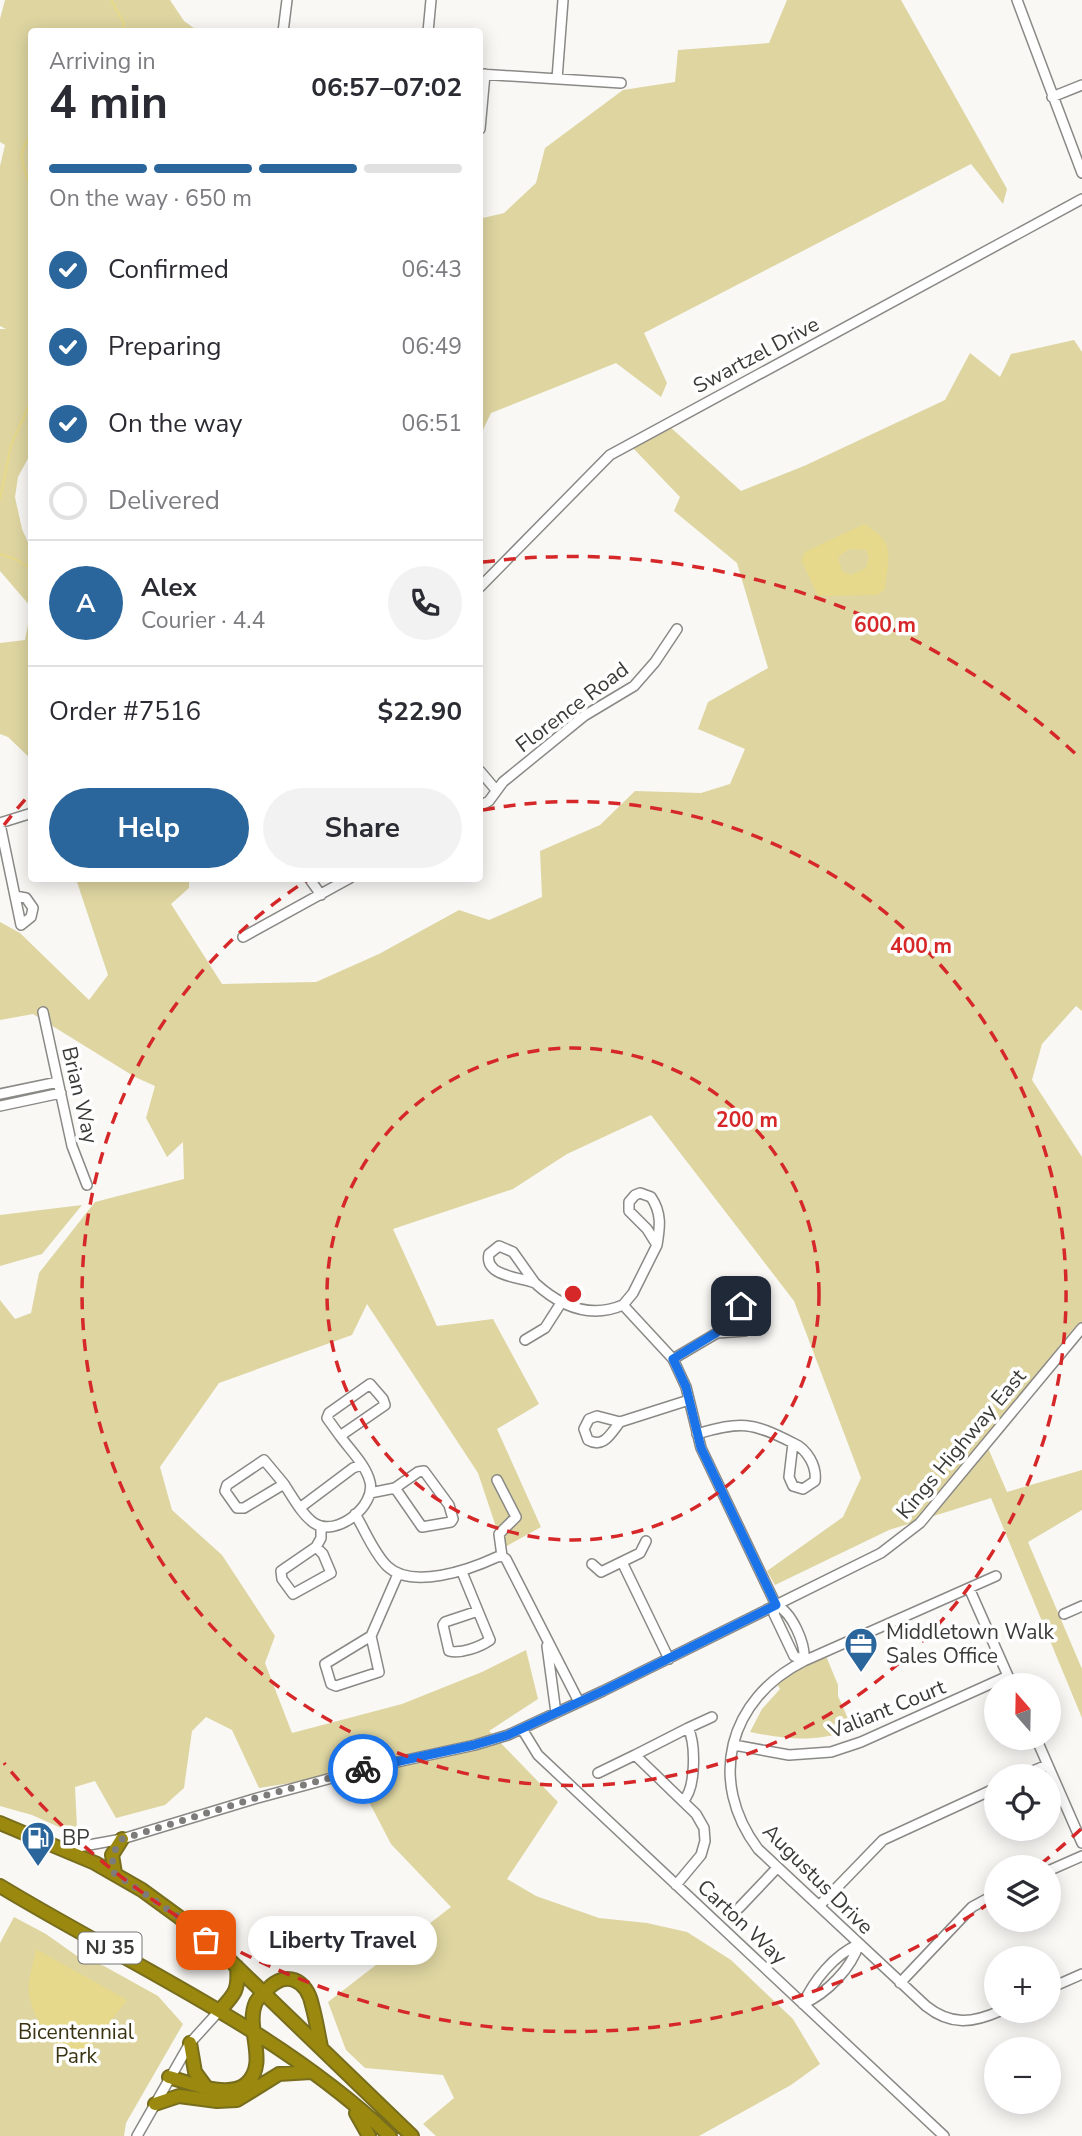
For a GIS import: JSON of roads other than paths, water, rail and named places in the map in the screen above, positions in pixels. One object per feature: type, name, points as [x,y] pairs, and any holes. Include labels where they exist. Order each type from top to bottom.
[{"type":"highway","points":[[2,1824],[67,1849],[114,1873],[179,1917],[264,1993],[412,2136]]},
{"type":"highway","points":[[114,1873],[112,1855],[122,1839]]},
{"type":"highway","name":"NJ 35","points":[[0,1886],[253,2031],[311,2072],[390,2136]]},
{"type":"highway","points":[[220,2010],[235,1994],[238,1984],[237,1968]]},
{"type":"highway","points":[[169,2077],[230,2091],[248,2082],[256,2068],[257,2059],[253,2031],[255,2004],[272,1984],[283,1979],[301,1983],[309,1993],[321,2048]]},
{"type":"highway","points":[[190,2043],[195,2072],[206,2087]]},
{"type":"highway","points":[[155,2104],[179,2096],[217,2101],[237,2100],[279,2074],[311,2072]]},
{"type":"highway","points":[[348,2102],[369,2136]]},
{"type":"street","points":[[284,28],[287,0]]},
{"type":"street","points":[[428,28],[431,0]]},
{"type":"street","points":[[557,79],[563,0]]},
{"type":"street","points":[[1017,0],[1082,173]]},
{"type":"street","points":[[483,74],[621,83]]},
{"type":"street","points":[[1052,97],[1082,85]]},
{"type":"street","name":"Swartzel Drive","points":[[483,584],[610,455],[1082,199]]},
{"type":"street","name":"Florence Road","points":[[483,804],[489,801],[496,790],[584,716],[634,686],[655,662],[677,629]]},
{"type":"street","points":[[483,775],[496,790]]},
{"type":"street","points":[[15,896],[0,823],[28,814]]},
{"type":"street","points":[[312,882],[321,895]]},
{"type":"street","points":[[243,937],[343,882]]},
{"type":"street","name":"Brian Way","points":[[43,1012],[72,1146],[87,1185]]},
{"type":"street","points":[[0,1094],[58,1082]]},
{"type":"street","points":[[0,1106],[61,1093]]},
{"type":"street","points":[[535,1283],[493,1270],[488,1262],[489,1254],[499,1246],[508,1248],[535,1283],[561,1303],[593,1311],[610,1311],[623,1305],[633,1293],[657,1245],[661,1226],[658,1210],[647,1194],[635,1195],[629,1202],[629,1211],[647,1229],[657,1245]]},
{"type":"street","points":[[525,1340],[545,1328],[561,1303]]},
{"type":"street","points":[[623,1305],[673,1359],[686,1387],[697,1434],[712,1471],[776,1605],[785,1609],[805,1650],[804,1661]]},
{"type":"street","name":"Kings Highway East","points":[[67,1849],[122,1839],[259,1797],[484,1742],[522,1729],[881,1553],[908,1533],[935,1505],[1082,1328]]},
{"type":"street","points":[[673,1359],[716,1333]]},
{"type":"street","points":[[284,1484],[240,1509],[234,1505],[225,1489],[264,1460],[284,1484],[300,1507],[316,1525],[329,1528],[355,1514],[366,1502],[370,1483],[361,1465],[340,1436],[327,1418],[329,1413],[368,1385],[374,1386],[384,1402],[383,1408],[340,1436]]},
{"type":"street","points":[[620,1422],[689,1400]]},
{"type":"street","points":[[697,1434],[741,1424],[765,1430],[800,1446],[815,1471],[815,1481],[803,1489],[793,1486],[789,1477],[793,1443]]},
{"type":"street","points":[[300,1507],[361,1465]]},
{"type":"street","points":[[370,1493],[395,1488],[418,1472],[425,1471],[449,1505],[453,1519],[441,1525],[422,1527],[395,1488]]},
{"type":"street","points":[[497,1480],[516,1517],[499,1534],[502,1556],[516,1576],[546,1641],[579,1702]]},
{"type":"street","points":[[355,1514],[383,1562],[398,1574],[416,1577],[462,1572],[502,1556]]},
{"type":"street","points":[[316,1547],[323,1554],[331,1573],[293,1594],[282,1579],[281,1571],[316,1547],[321,1538],[321,1526]]},
{"type":"street","points":[[592,1564],[601,1572],[639,1553],[646,1541]]},
{"type":"street","points":[[622,1562],[669,1659]]},
{"type":"street","points":[[462,1572],[490,1640],[476,1647],[453,1653],[449,1651],[443,1625],[445,1622],[478,1611]]},
{"type":"street","points":[[371,1636],[379,1672],[336,1686],[331,1684],[325,1664],[371,1636],[398,1574]]},
{"type":"street","name":"Augustus Drive","points":[[984,2018],[956,2022],[934,2013],[777,1868],[750,1837],[738,1813],[730,1772],[733,1745],[744,1717],[762,1690],[784,1672],[996,1576]]},
{"type":"street","points":[[969,1588],[1006,1673]]},
{"type":"street","points":[[1064,1614],[1082,1606]]},
{"type":"street","points":[[546,1641],[556,1713]]},
{"type":"street","name":"Valiant Court","points":[[733,1745],[789,1755],[831,1752],[984,1692]]},
{"type":"street","points":[[597,1773],[712,1717]]},
{"type":"street","points":[[683,1801],[691,1788],[694,1742],[688,1728]]},
{"type":"street","name":"Carton Way","points":[[522,1729],[538,1755],[944,2136]]},
{"type":"street","points":[[635,1755],[701,1821],[705,1836],[701,1855],[676,1885]]},
{"type":"street","points":[[819,1906],[883,1840],[984,1794]]},
{"type":"street","points":[[1061,1796],[1082,1843]]},
{"type":"street","points":[[1061,1865],[1082,1856]]},
{"type":"street","points":[[739,1909],[777,1868]]},
{"type":"street","points":[[900,1983],[972,1907],[984,1900]]},
{"type":"street","points":[[803,2004],[819,1997],[854,1959],[859,1944]]},
{"type":"street","points":[[1061,1983],[1082,1974]]},
{"type":"street","points":[[137,2136],[190,2043],[220,2010]]},
{"type":"waterway","points":[[111,0],[124,23],[123,28]]},
{"type":"waterway","points":[[28,141],[22,155],[28,179]]},
{"type":"waterway","points":[[0,500],[11,445],[28,408]]},
{"type":"waterway","points":[[0,554],[28,567]]},
{"type":"place","name":"Middletown Walk Sales Office","points":[[861,1674]]},
{"type":"place","name":"BP","points":[[38,1868]]},
{"type":"place","name":"Liberty Travel","points":[[206,1940]]},
{"type":"park label","name":"Bicentennial Park","points":[[76,2044]]}]
